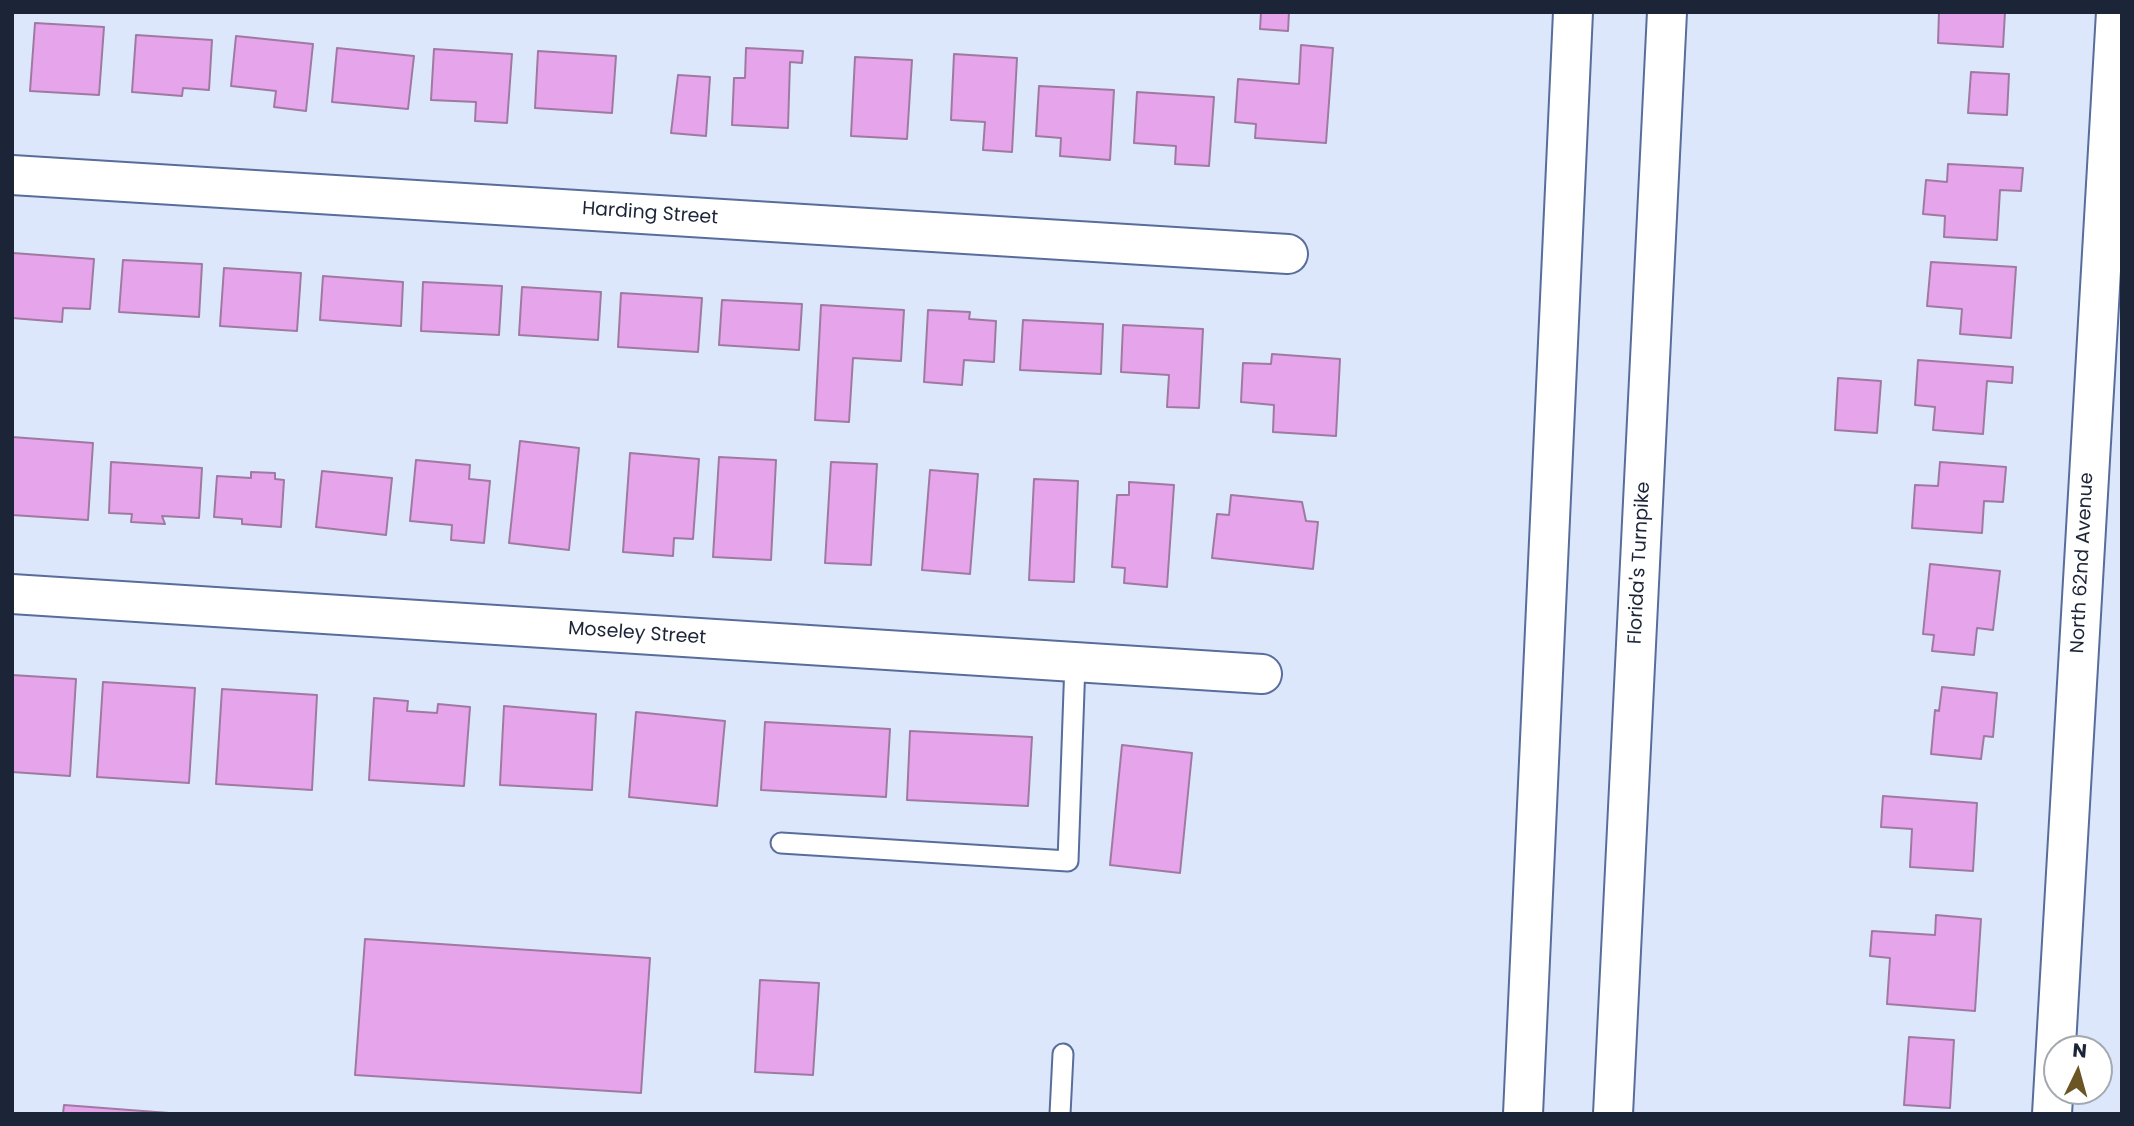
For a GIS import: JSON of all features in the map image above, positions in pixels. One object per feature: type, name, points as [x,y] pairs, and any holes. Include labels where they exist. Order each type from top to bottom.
[{"type":"main road","points":[[1523,1114],[1573,12]]},
{"type":"main road","name":"Florida's Turnpike","points":[[1613,1114],[1667,12]]},
{"type":"main road","name":"North 62nd Avenue","points":[[2052,1114],[2109,311],[2116,12]]},
{"type":"main road","name":"Harding Street","points":[[12,175],[1288,254]]},
{"type":"main road","name":"Moseley Street","points":[[12,594],[1262,674]]},
{"type":"lane","points":[[781,843],[1068,861],[1075,662]]},
{"type":"lane","points":[[1060,1114],[1063,1054]]},
{"type":"building","points":[[1261,12],[1289,12],[1288,31],[1260,29]]},
{"type":"building","points":[[1939,12],[2005,12],[2003,47],[1938,43]]},
{"type":"building","points":[[35,23],[104,27],[99,95],[30,91]]},
{"type":"building","points":[[136,35],[212,40],[209,90],[183,88],[182,96],[132,92]]},
{"type":"building","points":[[236,36],[313,44],[306,111],[274,107],[276,91],[231,86]]},
{"type":"building","points":[[1301,45],[1333,48],[1326,143],[1255,138],[1256,124],[1235,122],[1238,79],[1299,84]]},
{"type":"building","points":[[337,48],[414,56],[408,109],[332,102]]},
{"type":"building","points":[[746,48],[803,51],[802,63],[790,62],[788,128],[732,125],[734,78],[745,78]]},
{"type":"building","points":[[434,49],[512,54],[507,123],[475,121],[476,102],[431,100]]},
{"type":"building","points":[[538,51],[616,56],[612,113],[535,108]]},
{"type":"building","points":[[954,54],[1017,58],[1012,152],[983,150],[985,122],[951,120]]},
{"type":"building","points":[[855,57],[912,60],[907,139],[851,136]]},
{"type":"building","points":[[1971,72],[2009,74],[2007,115],[1968,113]]},
{"type":"building","points":[[678,75],[710,77],[706,136],[671,133]]},
{"type":"building","points":[[1039,86],[1114,90],[1110,160],[1060,156],[1061,138],[1036,136]]},
{"type":"building","points":[[1137,92],[1214,97],[1209,166],[1175,164],[1176,146],[1134,143]]},
{"type":"building","points":[[1948,164],[2023,168],[2021,191],[2000,190],[1997,240],[1944,237],[1945,216],[1923,214],[1926,180],[1947,182]]},
{"type":"building","points":[[13,253],[94,259],[90,309],[63,308],[62,322],[12,318]]},
{"type":"building","points":[[123,260],[202,264],[199,317],[119,312]]},
{"type":"building","points":[[1931,262],[2016,267],[2011,338],[1960,334],[1962,309],[1927,306]]},
{"type":"building","points":[[224,268],[301,273],[297,331],[220,326]]},
{"type":"building","points":[[323,276],[403,282],[401,326],[320,320]]},
{"type":"building","points":[[423,282],[502,286],[499,335],[421,331]]},
{"type":"building","points":[[522,287],[601,292],[598,340],[519,335]]},
{"type":"building","points":[[621,293],[702,298],[698,352],[618,347]]},
{"type":"building","points":[[722,300],[802,304],[799,350],[719,345]]},
{"type":"building","points":[[821,305],[904,310],[901,361],[853,358],[849,422],[815,420]]},
{"type":"building","points":[[928,310],[970,312],[969,319],[996,321],[994,362],[964,360],[962,385],[924,382]]},
{"type":"building","points":[[1023,320],[1103,324],[1101,374],[1020,370]]},
{"type":"building","points":[[1123,325],[1203,329],[1199,408],[1167,407],[1169,375],[1121,372]]},
{"type":"building","points":[[1272,354],[1340,359],[1336,436],[1273,432],[1274,405],[1241,402],[1243,363],[1271,364]]},
{"type":"building","points":[[1918,360],[2013,367],[2012,383],[1987,381],[1983,434],[1933,430],[1935,407],[1915,405]]},
{"type":"building","points":[[1838,378],[1881,381],[1877,433],[1835,430]]},
{"type":"building","points":[[12,437],[93,443],[88,520],[12,515]]},
{"type":"building","points":[[520,441],[579,448],[569,550],[509,543]]},
{"type":"building","points":[[630,453],[699,459],[693,539],[674,538],[673,556],[623,552]]},
{"type":"building","points":[[719,457],[776,460],[771,560],[713,557]]},
{"type":"building","points":[[416,460],[470,465],[469,479],[490,481],[484,543],[451,540],[452,525],[410,521]]},
{"type":"building","points":[[111,462],[202,468],[199,518],[162,516],[165,524],[131,522],[132,514],[109,513]]},
{"type":"building","points":[[831,462],[877,464],[871,565],[825,563]]},
{"type":"building","points":[[1940,462],[2006,467],[2003,502],[1984,501],[1982,533],[1912,528],[1915,485],[1938,486]]},
{"type":"building","points":[[930,470],[978,474],[970,574],[922,570]]},
{"type":"building","points":[[322,471],[392,478],[386,535],[316,527]]},
{"type":"building","points":[[251,472],[275,473],[275,479],[284,480],[281,527],[242,524],[242,519],[214,517],[217,476],[251,478]]},
{"type":"building","points":[[1034,479],[1078,481],[1074,582],[1029,580]]},
{"type":"building","points":[[1129,482],[1174,485],[1167,587],[1124,583],[1125,568],[1112,567],[1117,495],[1129,495]]},
{"type":"building","points":[[1231,495],[1302,502],[1306,521],[1318,522],[1313,569],[1212,558],[1217,514],[1229,515]]},
{"type":"building","points":[[1930,564],[2000,571],[1993,630],[1977,628],[1974,655],[1932,651],[1934,635],[1923,634]]},
{"type":"building","points":[[12,675],[76,679],[70,776],[12,772]]},
{"type":"building","points":[[103,682],[195,688],[189,783],[97,777]]},
{"type":"building","points":[[1942,687],[1997,693],[1993,737],[1984,736],[1981,759],[1931,754],[1935,710],[1939,711]]},
{"type":"building","points":[[222,689],[317,695],[312,790],[216,784]]},
{"type":"building","points":[[374,698],[408,701],[407,711],[437,713],[438,704],[470,707],[464,786],[369,780]]},
{"type":"building","points":[[504,706],[596,714],[592,790],[500,785]]},
{"type":"building","points":[[636,712],[725,721],[717,806],[629,797]]},
{"type":"building","points":[[765,722],[890,729],[886,797],[761,790]]},
{"type":"building","points":[[910,731],[1032,737],[1028,806],[907,800]]},
{"type":"building","points":[[1122,745],[1192,753],[1180,873],[1110,865]]},
{"type":"building","points":[[1883,796],[1977,803],[1973,871],[1910,867],[1912,829],[1881,827]]},
{"type":"building","points":[[1936,915],[1981,919],[1975,1011],[1887,1004],[1890,958],[1870,956],[1872,931],[1935,935]]},
{"type":"building","points":[[365,939],[650,958],[641,1093],[355,1075]]},
{"type":"building","points":[[760,980],[819,983],[813,1075],[755,1072]]},
{"type":"building","points":[[1909,1037],[1954,1040],[1950,1108],[1904,1105]]},
{"type":"building","points":[[64,1105],[169,1113],[169,1114],[63,1114]]}]
